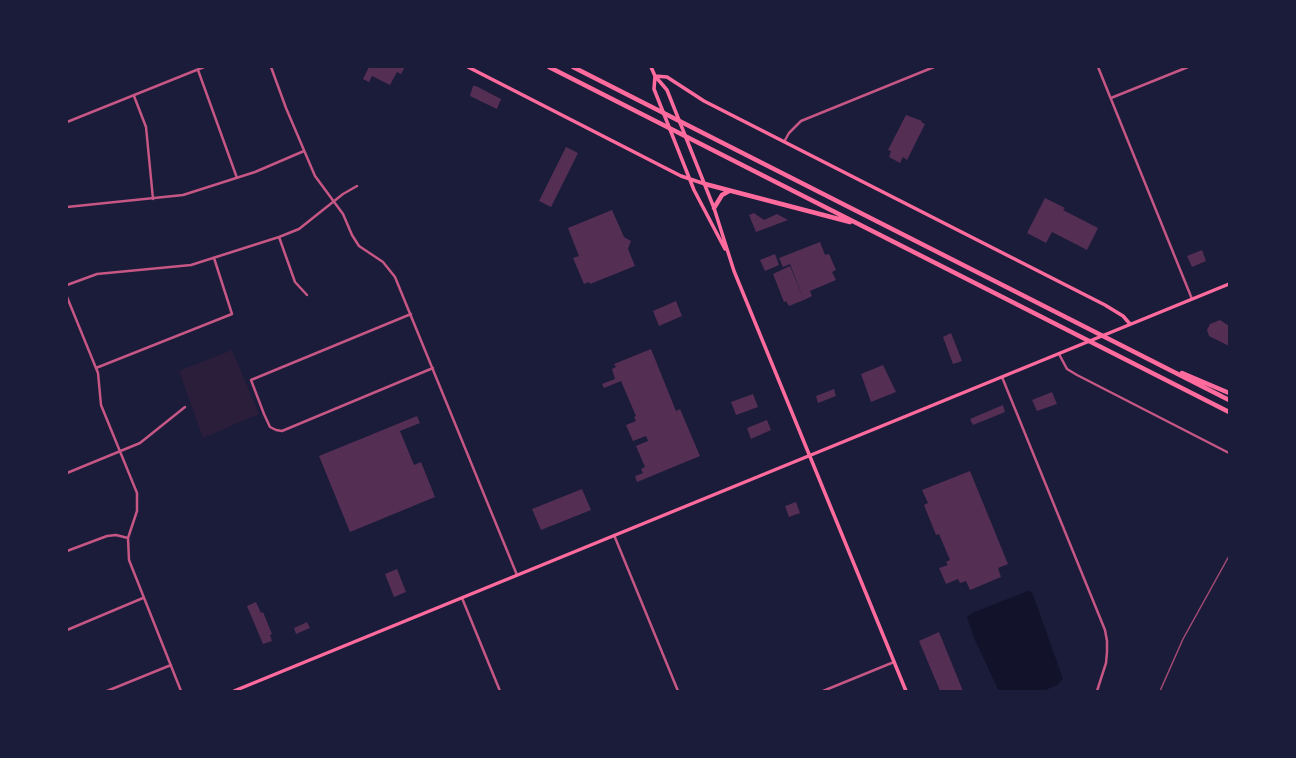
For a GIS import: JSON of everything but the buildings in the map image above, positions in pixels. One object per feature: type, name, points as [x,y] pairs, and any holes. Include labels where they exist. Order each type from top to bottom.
[{"type":"highway","points":[[549,67],[1229,412]]},
{"type":"highway","points":[[573,67],[1229,400]]},
{"type":"highway","points":[[705,184],[860,224]]},
{"type":"highway","points":[[714,208],[722,195],[730,190]]},
{"type":"highway","points":[[1146,358],[1229,393]]},
{"type":"main road","points":[[468,67],[681,176],[705,184]]},
{"type":"main road","points":[[651,67],[655,76],[670,96],[714,208],[728,254],[906,691]]},
{"type":"main road","points":[[655,76],[654,89],[690,178],[714,230],[728,254]]},
{"type":"main road","points":[[655,76],[667,77],[704,101],[1105,305],[1118,312],[1130,324]]},
{"type":"main road","points":[[234,691],[1229,284]]},
{"type":"street","points":[[67,122],[204,67]]},
{"type":"street","points":[[271,67],[315,176],[343,214],[352,235],[360,246],[383,262],[392,272],[433,368],[517,575]]},
{"type":"street","points":[[784,142],[788,133],[801,121],[934,67]]},
{"type":"street","points":[[1098,67],[1192,299]]},
{"type":"street","points":[[1111,98],[1188,67]]},
{"type":"street","points":[[198,70],[237,178]]},
{"type":"street","points":[[134,96],[146,127],[153,199]]},
{"type":"street","points":[[67,206],[183,195],[237,178],[304,151]]},
{"type":"street","points":[[67,285],[97,274],[191,265],[279,237],[299,229],[343,194],[358,186]]},
{"type":"street","points":[[279,237],[295,282],[307,295]]},
{"type":"street","points":[[96,368],[232,314],[214,258]]},
{"type":"street","points":[[67,297],[96,368],[99,379],[101,405],[135,486],[138,503],[136,518],[128,538],[128,556],[143,598],[181,691]]},
{"type":"street","points":[[410,314],[251,380],[270,427],[282,431],[433,368]]},
{"type":"street","points":[[1058,354],[1067,369],[1077,375],[1229,453]]},
{"type":"street","points":[[1002,377],[1105,630],[1107,652],[1106,663],[1097,691]]},
{"type":"street","points":[[67,474],[121,452],[145,440],[185,407]]},
{"type":"street","points":[[67,551],[107,536],[116,535],[128,538]]},
{"type":"street","points":[[614,535],[678,691]]},
{"type":"street","points":[[67,630],[143,598]]},
{"type":"street","points":[[462,598],[500,691]]},
{"type":"street","points":[[823,691],[894,662]]},
{"type":"street","points":[[107,691],[170,665]]},
{"type":"shaded area","points":[[232,350],[259,414],[203,438],[179,371]]},
{"type":"shaded area","points":[[1028,591],[1032,592],[1063,679],[1057,685],[1043,691],[999,691],[974,638],[967,617],[972,613]]},
{"type":"railway","points":[[1160,691],[1183,639],[1229,556]]}]
